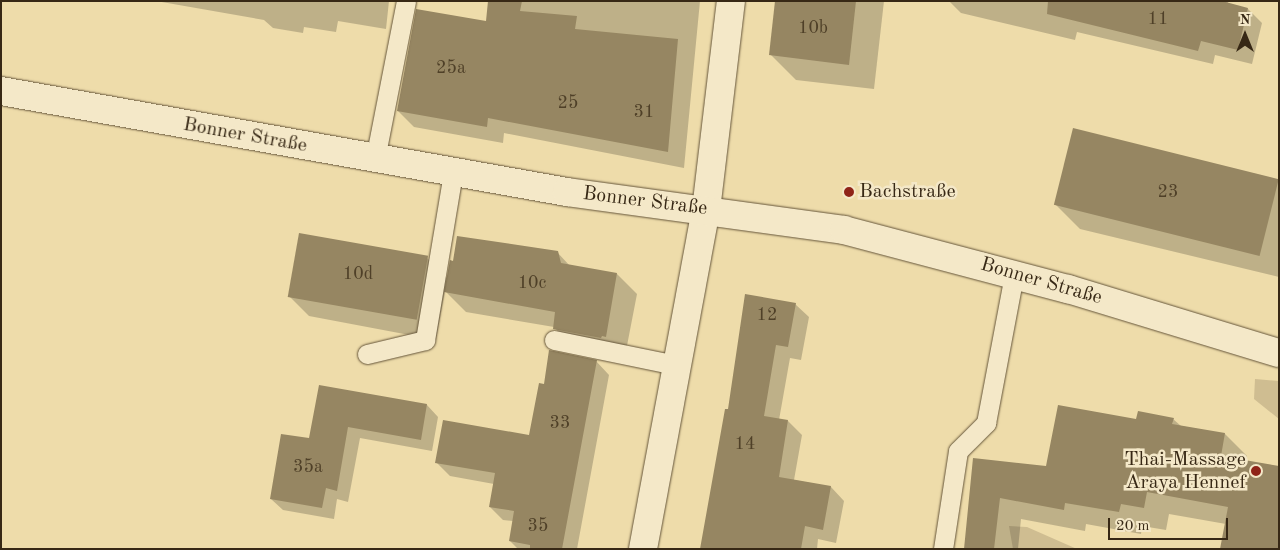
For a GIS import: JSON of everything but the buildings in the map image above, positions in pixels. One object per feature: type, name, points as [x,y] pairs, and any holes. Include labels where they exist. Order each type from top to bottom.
[{"type":"main road","points":[[642,549],[706,210],[731,1]]},
{"type":"main road","name":"Bonner Straße","points":[[1,91],[453,173],[615,200],[706,210],[844,230],[1068,288],[1279,353]]},
{"type":"lane","points":[[375,159],[406,1]]},
{"type":"lane","points":[[367,354],[425,340],[453,173]]},
{"type":"lane","points":[[943,549],[958,451],[986,423],[1014,274]]},
{"type":"lane","points":[[554,340],[676,365]]},
{"type":"shaded area","points":[[1255,379],[1279,381],[1279,419],[1254,399]]},
{"type":"shaded area","points":[[1009,526],[1027,527],[1077,549],[1013,549]]},
{"type":"place","name":"Bachstraße","points":[[849,192]]},
{"type":"place","name":"Thai-Massage Araya Hennef","points":[[1256,471]]}]
